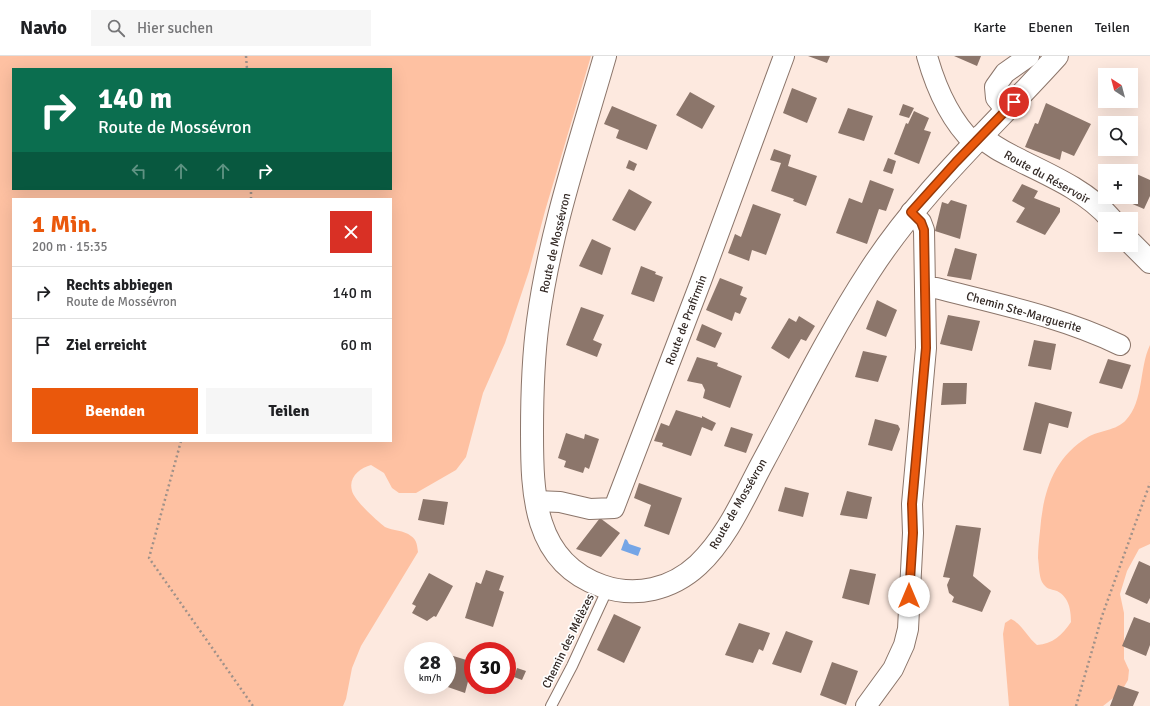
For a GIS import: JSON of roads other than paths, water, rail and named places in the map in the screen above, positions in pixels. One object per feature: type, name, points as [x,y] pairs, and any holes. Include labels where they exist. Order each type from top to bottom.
[{"type":"street","name":"Route de Mossévron","points":[[605,56],[556,232],[538,317],[532,397],[533,465],[536,501],[542,528],[547,540],[559,556],[575,572],[584,578],[608,588],[637,591],[663,587],[690,573],[709,553],[736,511],[852,299],[886,246],[911,212],[1057,56]]},
{"type":"street","name":"Route de Prafirmin","points":[[536,501],[560,502],[590,509],[614,508],[701,281],[784,56]]},
{"type":"street","points":[[927,56],[936,87],[960,127],[978,140]]},
{"type":"street","points":[[1006,110],[996,98],[995,87],[1005,73],[1029,56]]},
{"type":"street","name":"Route du Réservoir","points":[[978,140],[1075,190],[1104,212]]},
{"type":"street","points":[[866,706],[893,669],[904,645],[908,630],[913,533],[912,504],[926,348],[923,225],[911,212]]},
{"type":"street","points":[[1138,250],[1150,262]]},
{"type":"street","name":"Chemin Ste-Marguerite","points":[[925,287],[936,288],[1044,316],[1090,331],[1120,345]]},
{"type":"lane","name":"Chemin des Mélèzes","points":[[551,706],[572,666],[608,588]]},
{"type":"water","points":[[625,539],[629,544],[641,548],[638,556],[621,550]]}]
